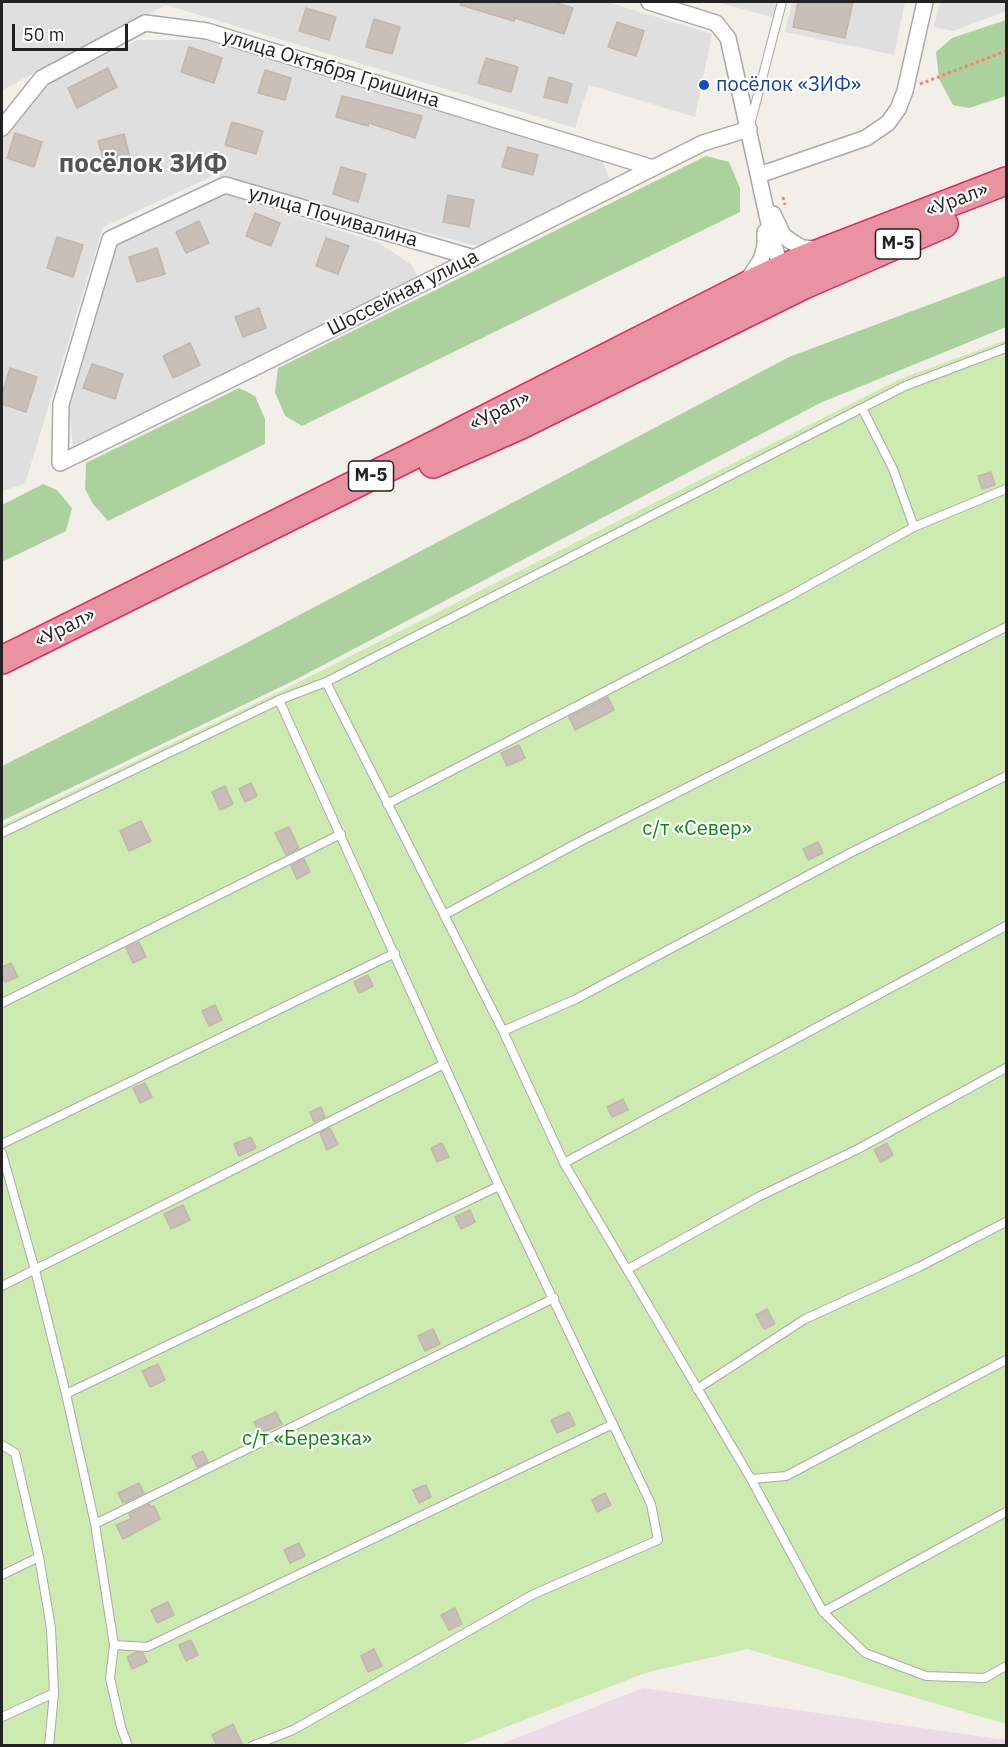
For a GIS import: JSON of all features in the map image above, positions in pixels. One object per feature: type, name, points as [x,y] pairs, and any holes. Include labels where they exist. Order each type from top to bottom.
[{"type":"highway","name":"«Урал»","points":[[2,678],[383,487],[519,426],[786,280],[834,247],[1006,182]]},
{"type":"highway","name":"«Урал»","points":[[2,660],[426,449],[739,289],[786,280],[905,240],[1006,199]]},
{"type":"street","points":[[649,2],[716,23],[728,38],[773,242],[786,280]]},
{"type":"street","points":[[759,175],[866,138],[888,123],[898,109],[905,91],[925,2]]},
{"type":"street","name":"улица Октября Гришина","points":[[2,128],[42,78],[145,23],[207,31],[653,168]]},
{"type":"street","name":"Шоссейная улица","points":[[60,463],[703,143],[749,129]]},
{"type":"street","points":[[759,175],[783,235],[795,245],[810,249],[834,247]]},
{"type":"street","points":[[739,289],[758,266],[765,246],[759,175]]},
{"type":"street","name":"улица Почивалина","points":[[60,463],[61,404],[110,240],[225,185],[474,258]]},
{"type":"lane","points":[[749,129],[782,2]]},
{"type":"lane","points":[[2,833],[279,700],[326,682],[906,386],[1006,348]]},
{"type":"lane","points":[[862,408],[893,469],[914,527]]},
{"type":"lane","points":[[387,804],[786,598],[914,527],[1006,489]]},
{"type":"lane","points":[[444,915],[581,841],[1006,627]]},
{"type":"lane","points":[[326,682],[503,1031],[564,1162],[751,1479],[823,1612],[865,1653],[926,1676],[985,1678],[1006,1666]]},
{"type":"lane","points":[[252,1746],[293,1730],[534,1594],[658,1540],[651,1504],[499,1186],[279,700]]},
{"type":"lane","points":[[503,1031],[576,999],[852,852],[1006,776]]},
{"type":"lane","points":[[2,1003],[341,834]]},
{"type":"lane","points":[[564,1162],[1006,926]]},
{"type":"lane","points":[[2,1144],[395,953]]},
{"type":"lane","points":[[2,1286],[444,1064]]},
{"type":"lane","points":[[628,1269],[758,1197],[858,1149],[1006,1068]]},
{"type":"lane","points":[[2,1153],[35,1270],[66,1394],[94,1524],[114,1645],[110,1678],[121,1727],[128,1746]]},
{"type":"lane","points":[[66,1394],[499,1186]]},
{"type":"lane","points":[[697,1389],[805,1319],[919,1267],[1006,1222]]},
{"type":"lane","points":[[94,1524],[554,1298]]},
{"type":"lane","points":[[751,1479],[786,1476],[1006,1360]]},
{"type":"lane","points":[[114,1645],[147,1647],[613,1424]]},
{"type":"lane","points":[[2,1445],[15,1453],[39,1557],[51,1628],[54,1693],[49,1746]]},
{"type":"lane","points":[[823,1612],[1006,1512]]},
{"type":"lane","points":[[2,1575],[39,1557]]},
{"type":"lane","points":[[2,1717],[54,1693]]},
{"type":"path","points":[[905,91],[1006,51]]},
{"type":"shaded area","points":[[2,2],[607,2],[712,34],[695,117],[589,85],[575,128],[166,5],[2,90]]},
{"type":"shaded area","points":[[716,2],[780,2],[776,18]]},
{"type":"shaded area","points":[[792,2],[905,2],[894,55],[785,32]]},
{"type":"shaded area","points":[[940,2],[1006,2],[1006,11],[953,31],[934,27]]},
{"type":"shaded area","points":[[138,40],[205,40],[603,162],[610,181],[482,245],[472,245],[215,175],[103,227],[25,484],[2,491],[2,139],[44,84]]},
{"type":"shaded area","points":[[223,194],[379,243],[412,265],[418,278],[73,449],[69,404],[113,247]]},
{"type":"shaded area","points":[[643,1688],[1006,1740],[1006,1745],[499,1745]]},
{"type":"green space","points":[[1006,20],[1006,96],[969,108],[953,105],[939,79],[936,52],[952,38]]},
{"type":"green space","points":[[706,156],[729,162],[740,188],[740,212],[302,426],[285,416],[275,392],[278,368]]},
{"type":"green space","points":[[1006,276],[1006,327],[820,403],[291,682],[2,821],[2,766],[231,651],[789,357]]},
{"type":"green space","points":[[1006,340],[1006,1724],[747,1649],[645,1673],[460,1745],[2,1746],[2,825],[285,689],[900,379]]},
{"type":"green space","points":[[239,388],[255,396],[265,419],[265,444],[108,521],[93,504],[85,489],[86,463]]},
{"type":"green space","points":[[43,484],[57,490],[72,508],[66,531],[2,562],[2,505]]},
{"type":"building","points":[[461,2],[554,2],[573,8],[564,34],[515,18],[514,21],[460,5]]},
{"type":"building","points":[[798,2],[853,2],[845,38],[793,27]]},
{"type":"building","points":[[306,8],[336,17],[329,40],[299,31]]},
{"type":"building","points":[[374,19],[400,27],[392,54],[366,47]]},
{"type":"building","points":[[617,22],[644,31],[636,56],[608,47]]},
{"type":"building","points":[[189,47],[222,58],[214,83],[181,72]]},
{"type":"building","points":[[486,58],[518,67],[511,92],[478,83]]},
{"type":"building","points":[[108,68],[117,87],[77,108],[68,88]]},
{"type":"building","points":[[265,70],[291,78],[285,100],[258,93]]},
{"type":"building","points":[[549,77],[572,84],[567,103],[544,97]]},
{"type":"building","points":[[342,96],[422,116],[415,138],[369,123],[368,126],[336,117]]},
{"type":"building","points":[[232,122],[263,131],[256,154],[225,145]]},
{"type":"building","points":[[15,133],[42,142],[34,167],[7,158]]},
{"type":"building","points":[[124,134],[130,158],[105,165],[98,141]]},
{"type":"building","points":[[508,147],[538,155],[533,175],[502,167]]},
{"type":"building","points":[[341,167],[366,174],[358,202],[333,194]]},
{"type":"building","points":[[448,195],[474,200],[469,227],[443,222]]},
{"type":"building","points":[[255,213],[280,223],[271,246],[246,236]]},
{"type":"building","points":[[199,221],[209,243],[186,253],[176,232]]},
{"type":"building","points":[[57,237],[83,245],[73,277],[47,268]]},
{"type":"building","points":[[326,238],[349,246],[338,274],[316,266]]},
{"type":"building","points":[[157,248],[165,274],[137,282],[129,257]]},
{"type":"building","points":[[259,308],[266,328],[243,337],[235,317]]},
{"type":"building","points":[[190,343],[200,365],[173,378],[163,356]]},
{"type":"building","points":[[92,364],[123,374],[115,399],[83,388]]},
{"type":"building","points":[[10,368],[37,377],[26,412],[2,404],[2,394]]},
{"type":"building","points":[[991,472],[995,485],[982,489],[978,476]]},
{"type":"building","points":[[608,697],[614,710],[575,730],[569,717]]},
{"type":"building","points":[[519,745],[525,758],[507,766],[501,753]]},
{"type":"building","points":[[251,783],[257,796],[245,802],[239,789]]},
{"type":"building","points":[[225,786],[233,804],[220,810],[212,792]]},
{"type":"building","points":[[141,821],[151,841],[129,851],[120,831]]},
{"type":"building","points":[[289,827],[299,848],[286,855],[275,833]]},
{"type":"building","points":[[818,842],[823,853],[808,860],[803,849]]},
{"type":"building","points":[[304,859],[310,872],[297,879],[291,866]]},
{"type":"building","points":[[139,942],[146,957],[133,963],[126,948]]},
{"type":"building","points":[[11,963],[18,977],[5,982],[2,967]]},
{"type":"building","points":[[368,975],[373,986],[359,993],[354,982]]},
{"type":"building","points":[[215,1005],[222,1020],[209,1026],[202,1011]]},
{"type":"building","points":[[145,1083],[152,1097],[140,1103],[133,1088]]},
{"type":"building","points":[[623,1099],[628,1110],[612,1117],[607,1107]]},
{"type":"building","points":[[321,1107],[325,1117],[314,1122],[310,1112]]},
{"type":"building","points":[[330,1128],[338,1144],[327,1150],[320,1133]]},
{"type":"building","points":[[251,1137],[256,1148],[239,1156],[234,1144]]},
{"type":"building","points":[[442,1143],[449,1157],[437,1162],[431,1148]]},
{"type":"building","points":[[887,1143],[893,1155],[881,1162],[874,1150]]},
{"type":"building","points":[[183,1205],[190,1220],[171,1229],[164,1214]]},
{"type":"building","points":[[470,1210],[475,1222],[461,1229],[455,1217]]},
{"type":"building","points":[[767,1309],[775,1324],[764,1329],[756,1315]]},
{"type":"building","points":[[433,1329],[440,1344],[425,1351],[418,1336]]},
{"type":"building","points":[[158,1364],[165,1380],[150,1387],[142,1371]]},
{"type":"building","points":[[276,1412],[282,1424],[260,1434],[254,1422]]},
{"type":"building","points":[[569,1412],[575,1425],[557,1433],[551,1420]]},
{"type":"building","points":[[203,1451],[208,1462],[197,1467],[192,1456]]},
{"type":"building","points":[[139,1483],[144,1493],[123,1503],[118,1493]]},
{"type":"building","points":[[426,1485],[431,1497],[419,1503],[413,1490]]},
{"type":"building","points":[[605,1493],[611,1505],[597,1512],[592,1500]]},
{"type":"building","points":[[149,1504],[151,1507],[154,1506],[160,1519],[123,1539],[116,1525],[131,1519],[129,1514]]},
{"type":"building","points":[[299,1543],[305,1556],[290,1563],[284,1550]]},
{"type":"building","points":[[168,1602],[174,1615],[157,1623],[151,1610]]},
{"type":"building","points":[[455,1608],[462,1624],[449,1630],[441,1615]]},
{"type":"building","points":[[191,1640],[198,1655],[186,1661],[179,1645]]},
{"type":"building","points":[[374,1649],[382,1666],[368,1672],[361,1656]]},
{"type":"building","points":[[137,1652],[143,1653],[147,1662],[132,1669],[127,1657]]},
{"type":"building","points":[[233,1724],[243,1746],[217,1746],[212,1735]]},
{"type":"place","name":"посёлок «ЗИФ»","points":[[704,85]]},
{"type":"district","name":"посёлок ЗИФ","points":[[143,164]]},
{"type":"park label","name":"с/т «Север»","points":[[697,829]]},
{"type":"park label","name":"с/т «Березка»","points":[[307,1439]]}]
